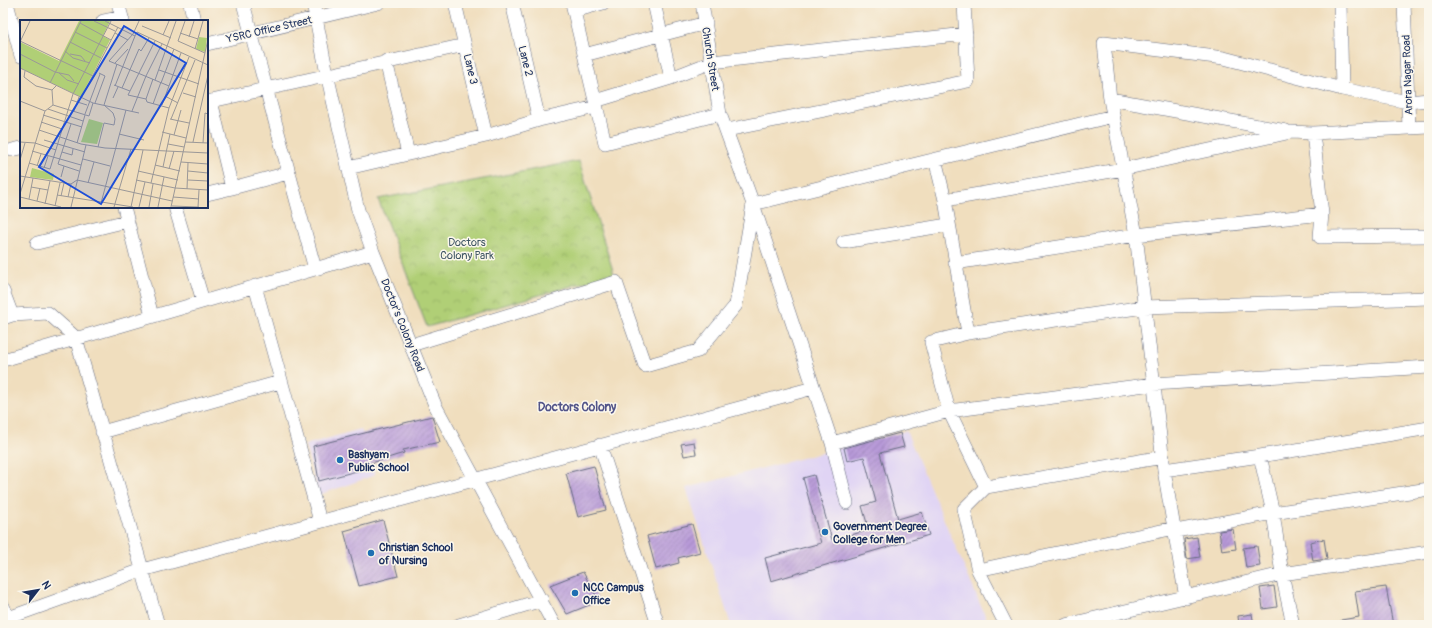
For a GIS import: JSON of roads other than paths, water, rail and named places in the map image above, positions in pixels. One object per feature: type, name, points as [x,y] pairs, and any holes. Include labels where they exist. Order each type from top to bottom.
[{"type":"street","points":[[7,3],[19,40]]},
{"type":"street","points":[[118,3],[122,19]]},
{"type":"street","points":[[190,3],[194,20]]},
{"type":"street","points":[[243,3],[315,269]]},
{"type":"street","name":"Doctor's Colony Road","points":[[313,3],[327,74],[358,210],[374,252],[435,405],[542,600],[554,625]]},
{"type":"street","name":"YSRC Office Street","points":[[208,44],[378,3]]},
{"type":"street","name":"Lane 3","points":[[455,3],[486,136]]},
{"type":"street","name":"Lane 2","points":[[512,3],[539,120]]},
{"type":"street","points":[[603,3],[573,7],[605,143],[720,114]]},
{"type":"street","points":[[654,3],[671,78]]},
{"type":"street","points":[[702,3],[713,3]]},
{"type":"street","name":"Church Street","points":[[702,3],[720,114],[753,204],[832,443],[848,503]]},
{"type":"street","points":[[727,130],[968,81],[964,3]]},
{"type":"street","points":[[1340,3],[1342,89]]},
{"type":"street","name":"Arora Nagar Road","points":[[1404,3],[1409,128],[1429,127]]},
{"type":"street","points":[[584,55],[660,34],[706,24]]},
{"type":"street","points":[[348,168],[486,136],[596,104],[712,62],[966,34]]},
{"type":"street","points":[[1186,598],[1164,464],[1153,384],[1136,235],[1110,99],[1104,42],[1224,58],[1342,89],[1408,102],[1429,100]]},
{"type":"street","points":[[232,188],[209,102],[327,74],[465,44]]},
{"type":"street","points":[[386,62],[408,154]]},
{"type":"street","points":[[1110,99],[1291,132],[1313,133],[1409,128]]},
{"type":"street","points":[[412,345],[616,282],[645,366],[698,351],[736,305],[753,204],[1113,116]]},
{"type":"street","points":[[945,200],[1123,169],[1291,132]]},
{"type":"street","points":[[1313,133],[1322,214],[1320,237],[1429,236]]},
{"type":"street","points":[[935,159],[945,200],[948,225],[968,333]]},
{"type":"street","points":[[208,194],[288,173]]},
{"type":"street","points":[[124,208],[152,316]]},
{"type":"street","points":[[175,208],[203,301]]},
{"type":"street","points":[[955,263],[1136,235],[1322,214]]},
{"type":"street","points":[[37,243],[127,221]]},
{"type":"street","points":[[843,242],[948,225]]},
{"type":"street","points":[[3,360],[374,252]]},
{"type":"street","points":[[255,286],[280,382],[320,521]]},
{"type":"street","points":[[3,291],[8,316],[48,313],[76,338],[158,625]]},
{"type":"street","points":[[986,487],[949,411],[931,342],[968,333],[1144,307],[1429,298]]},
{"type":"street","points":[[832,443],[949,411],[1153,384],[1429,367]]},
{"type":"street","points":[[102,432],[280,382]]},
{"type":"street","points":[[3,606],[9,622],[142,570],[475,478],[813,388]]},
{"type":"street","points":[[1006,625],[978,570],[964,509],[986,487],[1164,464],[1260,456],[1429,428]]},
{"type":"street","points":[[600,445],[658,625]]},
{"type":"street","points":[[1260,456],[1273,513],[1282,574],[1293,625]]},
{"type":"street","points":[[978,570],[1175,530],[1429,489]]},
{"type":"street","points":[[1066,625],[1088,622],[1282,574],[1429,552]]},
{"type":"street","points":[[458,625],[542,600]]},
{"type":"place","name":"Bashyam Public School","points":[[340,460]]},
{"type":"place","name":"Government Degree College for Men","points":[[825,532]]},
{"type":"place","name":"Christian School of Nursing","points":[[371,553]]},
{"type":"place","name":"NCC Campus Office","points":[[575,593]]},
{"type":"district","name":"Doctors Colony","points":[[577,407]]},
{"type":"park label","name":"Doctors Colony Park","points":[[467,248]]}]
